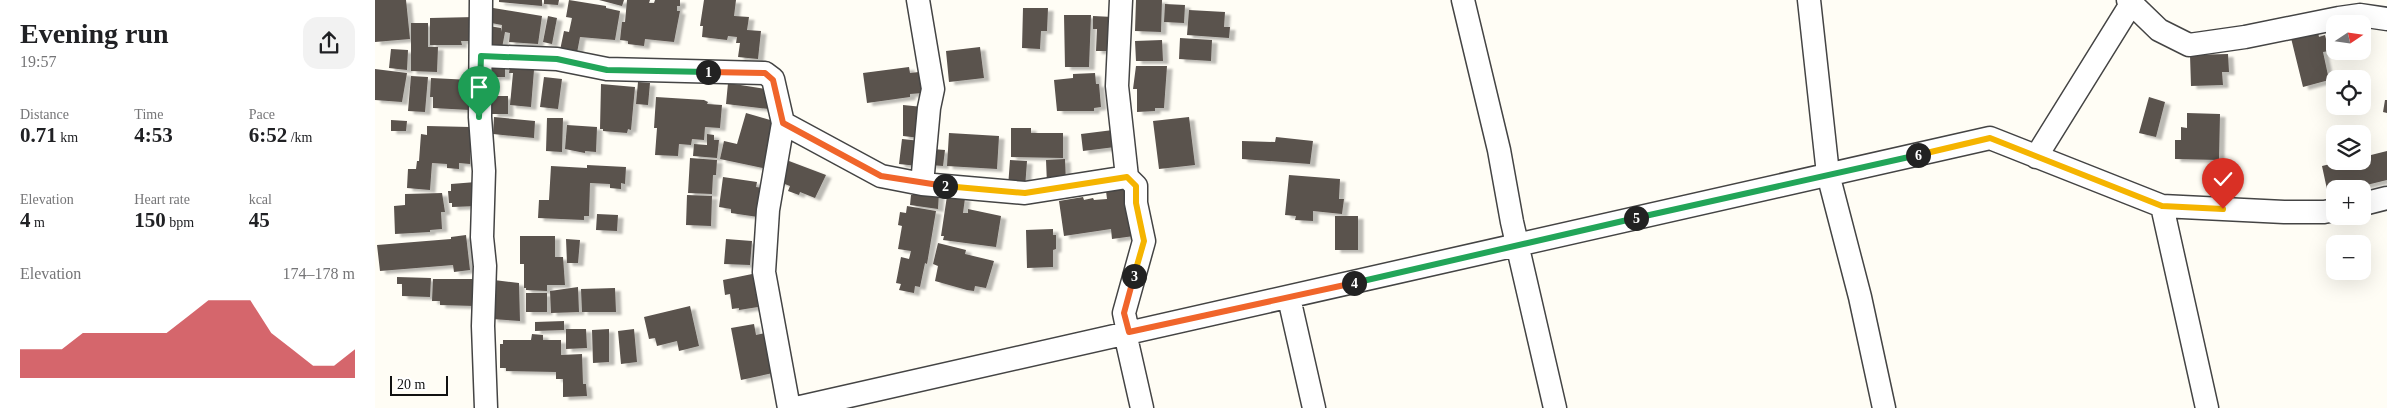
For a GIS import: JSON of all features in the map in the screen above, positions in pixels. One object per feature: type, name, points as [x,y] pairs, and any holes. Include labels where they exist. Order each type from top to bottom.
[{"type":"street","points":[[481,0],[479,117],[484,171],[482,237],[485,266],[483,326],[486,408]]},
{"type":"street","points":[[918,0],[933,89],[929,108],[922,184]]},
{"type":"street","points":[[1121,0],[1117,86],[1127,177],[1136,186],[1136,203],[1144,241],[1124,313],[1142,408]]},
{"type":"street","points":[[1463,0],[1499,150],[1517,246],[1555,408]]},
{"type":"street","points":[[1809,0],[1828,174],[1860,297],[1884,408]]},
{"type":"street","points":[[2036,157],[2129,2],[2159,30],[2189,45],[2245,37],[2360,15],[2387,19]]},
{"type":"street","points":[[481,56],[557,59],[607,70],[765,73],[773,80],[783,123],[768,210],[764,272],[789,408]]},
{"type":"street","points":[[783,123],[881,176],[922,184],[1025,193],[1127,177]]},
{"type":"street","points":[[808,407],[1990,138],[2162,206],[2284,212],[2326,212]]},
{"type":"street","points":[[2371,202],[2387,198]]},
{"type":"street","points":[[2162,206],[2207,408]]},
{"type":"street","points":[[1289,298],[1314,408]]},
{"type":"building","points":[[375,0],[406,0],[410,39],[375,42]]},
{"type":"building","points":[[499,0],[542,0],[542,6],[499,2]]},
{"type":"building","points":[[544,0],[559,0],[558,5],[544,4]]},
{"type":"building","points":[[569,0],[606,6],[606,8],[620,11],[615,40],[580,37],[576,58],[559,55],[564,31],[569,32],[572,18],[566,17]]},
{"type":"building","points":[[599,0],[624,0],[622,6]]},
{"type":"building","points":[[627,0],[650,0],[649,3],[654,3],[655,0],[680,0],[680,6],[677,6],[677,11],[680,11],[674,42],[645,39],[644,46],[628,44],[628,41],[620,40],[622,22],[625,22]]},
{"type":"building","points":[[704,0],[736,0],[734,16],[749,17],[747,30],[761,31],[758,59],[738,57],[740,43],[736,43],[737,37],[728,36],[727,40],[702,37],[703,26],[700,26]]},
{"type":"building","points":[[1136,0],[1162,0],[1161,32],[1135,31]]},
{"type":"building","points":[[1165,4],[1185,5],[1184,23],[1164,22]]},
{"type":"building","points":[[487,7],[542,16],[538,44],[509,42],[510,33],[505,32],[502,48],[486,45],[489,26],[501,28],[501,32],[502,25],[486,22]]},
{"type":"building","points":[[1023,8],[1048,8],[1047,31],[1041,31],[1040,49],[1022,48]]},
{"type":"building","points":[[1189,10],[1225,12],[1224,27],[1230,27],[1229,38],[1187,35]]},
{"type":"building","points":[[1064,15],[1091,15],[1089,67],[1065,67]]},
{"type":"building","points":[[548,16],[557,18],[552,44],[543,42]]},
{"type":"building","points":[[1093,16],[1113,17],[1112,51],[1096,51],[1097,29],[1093,29]]},
{"type":"building","points":[[475,17],[469,41],[461,41],[462,45],[430,45],[430,18]]},
{"type":"building","points":[[411,23],[428,23],[428,47],[438,47],[437,72],[411,71]]},
{"type":"building","points":[[2318,32],[2319,37],[2325,35],[2326,52],[2323,52],[2327,70],[2326,81],[2303,87],[2291,38]]},
{"type":"building","points":[[1180,38],[1212,40],[1211,61],[1179,59]]},
{"type":"building","points":[[1162,40],[1163,61],[1136,61],[1135,41]]},
{"type":"building","points":[[980,47],[984,78],[949,82],[946,51]]},
{"type":"building","points":[[391,49],[408,50],[407,70],[389,68]]},
{"type":"building","points":[[2228,54],[2229,72],[2222,72],[2223,85],[2191,86],[2190,55]]},
{"type":"building","points":[[510,65],[530,67],[529,69],[534,70],[531,107],[510,105],[513,73],[509,73]]},
{"type":"building","points":[[493,66],[505,66],[505,77],[493,77]]},
{"type":"building","points":[[1136,66],[1167,66],[1164,108],[1155,108],[1155,111],[1137,112],[1137,89],[1133,89]]},
{"type":"building","points":[[909,67],[910,73],[919,72],[923,93],[910,94],[910,97],[867,103],[863,73]]},
{"type":"building","points":[[375,69],[407,73],[402,102],[375,100]]},
{"type":"building","points":[[1095,73],[1096,84],[1099,84],[1101,107],[1094,108],[1094,111],[1057,111],[1054,80],[1073,78],[1073,74]]},
{"type":"building","points":[[411,76],[428,77],[425,112],[408,111]]},
{"type":"building","points":[[544,77],[562,79],[558,109],[540,107]]},
{"type":"building","points":[[431,78],[471,80],[470,110],[433,108],[433,97],[430,97]]},
{"type":"building","points":[[638,82],[650,83],[648,105],[636,104]]},
{"type":"building","points":[[728,83],[771,90],[769,109],[726,104]]},
{"type":"building","points":[[601,84],[635,87],[631,130],[628,129],[627,133],[603,131],[603,129],[600,129]]},
{"type":"building","points":[[492,96],[508,96],[508,114],[492,114]]},
{"type":"building","points":[[656,97],[704,100],[708,102],[707,104],[722,105],[720,128],[705,127],[704,140],[692,139],[691,145],[679,144],[678,156],[655,155],[657,128],[654,128]]},
{"type":"building","points":[[2149,97],[2165,102],[2156,137],[2139,133]]},
{"type":"building","points":[[2385,100],[2387,100],[2387,113],[2383,112]]},
{"type":"building","points":[[903,105],[923,107],[920,138],[903,136]]},
{"type":"building","points":[[746,113],[777,122],[767,169],[720,159],[724,141],[737,144]]},
{"type":"building","points":[[2187,113],[2220,114],[2219,160],[2175,159],[2175,140],[2181,140],[2181,127],[2187,128]]},
{"type":"building","points":[[494,117],[535,121],[534,138],[493,134]]},
{"type":"building","points":[[1189,117],[1195,165],[1159,169],[1153,121]]},
{"type":"building","points":[[547,118],[563,118],[562,152],[546,151]]},
{"type":"building","points":[[391,120],[407,121],[406,131],[391,131]]},
{"type":"building","points":[[567,125],[597,127],[596,152],[585,151],[585,153],[565,149]]},
{"type":"building","points":[[427,126],[470,127],[470,164],[459,163],[459,169],[447,168],[447,164],[432,163],[430,190],[407,188],[408,169],[416,169],[417,161],[419,161],[421,134],[427,135]]},
{"type":"building","points":[[1011,128],[1031,128],[1031,133],[1063,133],[1063,158],[1011,157]]},
{"type":"building","points":[[1113,130],[1115,147],[1083,151],[1081,134]]},
{"type":"building","points":[[949,133],[999,136],[997,169],[947,166]]},
{"type":"building","points":[[707,134],[714,135],[714,140],[719,140],[717,158],[693,156],[694,144],[707,145]]},
{"type":"building","points":[[1276,137],[1313,141],[1310,164],[1242,159],[1242,141],[1275,142]]},
{"type":"building","points":[[902,139],[921,141],[918,166],[899,164]]},
{"type":"building","points":[[932,149],[945,150],[943,166],[930,165]]},
{"type":"building","points":[[2387,151],[2387,180],[2371,184],[2371,180],[2326,180],[2326,185],[2322,166],[2326,165],[2326,170],[2371,170],[2371,155]]},
{"type":"building","points":[[690,158],[717,160],[716,175],[713,175],[712,194],[688,193]]},
{"type":"building","points":[[781,158],[826,175],[815,198],[800,192],[799,195],[788,191],[790,186],[777,181]]},
{"type":"building","points":[[1065,159],[1066,184],[1047,184],[1046,160]]},
{"type":"building","points":[[1010,160],[1027,161],[1025,188],[1008,187]]},
{"type":"building","points":[[587,165],[626,167],[625,184],[621,183],[621,189],[610,188],[610,184],[590,183],[589,216],[584,216],[584,220],[538,218],[539,200],[549,200],[551,166],[587,168]]},
{"type":"building","points":[[1289,175],[1340,179],[1339,199],[1344,199],[1342,214],[1313,211],[1313,221],[1295,220],[1296,216],[1285,215]]},
{"type":"building","points":[[723,177],[757,182],[756,187],[763,188],[758,217],[731,213],[731,209],[719,207]]},
{"type":"building","points":[[476,182],[477,206],[452,207],[452,203],[449,203],[448,191],[451,191],[451,184]]},
{"type":"building","points":[[1124,188],[1129,225],[1132,224],[1134,236],[1112,239],[1111,229],[1064,236],[1059,201],[1083,197],[1084,200],[1093,198],[1094,200],[1107,199],[1106,191]]},
{"type":"building","points":[[919,190],[939,192],[938,209],[910,205],[911,195],[918,195]]},
{"type":"building","points":[[442,193],[445,212],[441,212],[442,229],[430,230],[430,232],[395,234],[394,206],[405,205],[405,194]]},
{"type":"building","points":[[687,195],[712,196],[711,226],[686,225]]},
{"type":"building","points":[[947,196],[965,198],[963,213],[968,213],[968,209],[1001,216],[996,247],[943,240],[944,236],[941,236]]},
{"type":"building","points":[[907,206],[936,211],[927,264],[925,263],[920,287],[915,286],[914,293],[899,290],[901,284],[896,283],[901,257],[909,259],[911,251],[898,249],[902,226],[898,225],[900,212],[906,213]]},
{"type":"building","points":[[597,214],[618,215],[617,231],[596,230]]},
{"type":"building","points":[[1335,216],[1358,216],[1358,250],[1335,250]]},
{"type":"building","points":[[1053,229],[1053,235],[1056,235],[1056,249],[1053,250],[1053,267],[1027,268],[1026,230]]},
{"type":"building","points":[[466,235],[470,270],[454,272],[453,265],[380,271],[377,245],[451,239],[451,237]]},
{"type":"building","points":[[520,236],[555,236],[555,257],[563,257],[565,285],[547,285],[547,291],[526,290],[524,288],[524,264],[520,264]]},
{"type":"building","points":[[566,239],[580,240],[578,263],[567,263]]},
{"type":"building","points":[[726,239],[752,241],[750,265],[724,264]]},
{"type":"building","points":[[938,243],[966,250],[965,254],[994,261],[986,288],[975,286],[974,291],[935,281],[938,266],[933,264]]},
{"type":"building","points":[[757,273],[760,287],[755,288],[758,307],[739,310],[739,308],[732,309],[730,294],[725,295],[723,280]]},
{"type":"building","points":[[397,277],[431,278],[430,297],[402,296],[402,284],[397,284]]},
{"type":"building","points":[[433,279],[475,279],[475,306],[440,305],[440,301],[432,301]]},
{"type":"building","points":[[494,280],[519,283],[520,321],[492,319]]},
{"type":"building","points":[[578,287],[579,312],[551,313],[550,291]]},
{"type":"building","points":[[615,288],[616,312],[582,312],[581,289]]},
{"type":"building","points":[[526,293],[547,293],[547,312],[526,312]]},
{"type":"building","points":[[690,306],[699,346],[679,351],[677,341],[657,346],[655,338],[649,339],[644,317]]},
{"type":"building","points":[[564,321],[564,330],[535,331],[535,322]]},
{"type":"building","points":[[754,324],[756,335],[765,333],[773,373],[741,380],[731,328]]},
{"type":"building","points":[[566,329],[586,329],[587,348],[566,349]]},
{"type":"building","points":[[609,329],[609,362],[593,363],[592,330]]},
{"type":"building","points":[[634,329],[637,362],[621,364],[618,331]]},
{"type":"building","points":[[532,334],[543,335],[543,340],[561,340],[561,355],[582,354],[583,384],[586,384],[587,396],[563,397],[563,379],[556,379],[556,372],[506,371],[506,368],[500,368],[500,344],[503,344],[503,340],[531,340]]},
{"type":"route","points":[[479,117],[481,56],[557,59],[607,70],[765,73],[773,80],[783,123],[881,176],[922,184],[1025,193],[1127,177],[1136,186],[1136,203],[1144,241],[1124,313],[1129,332],[1289,298],[1990,138],[2162,206],[2223,209]]}]
